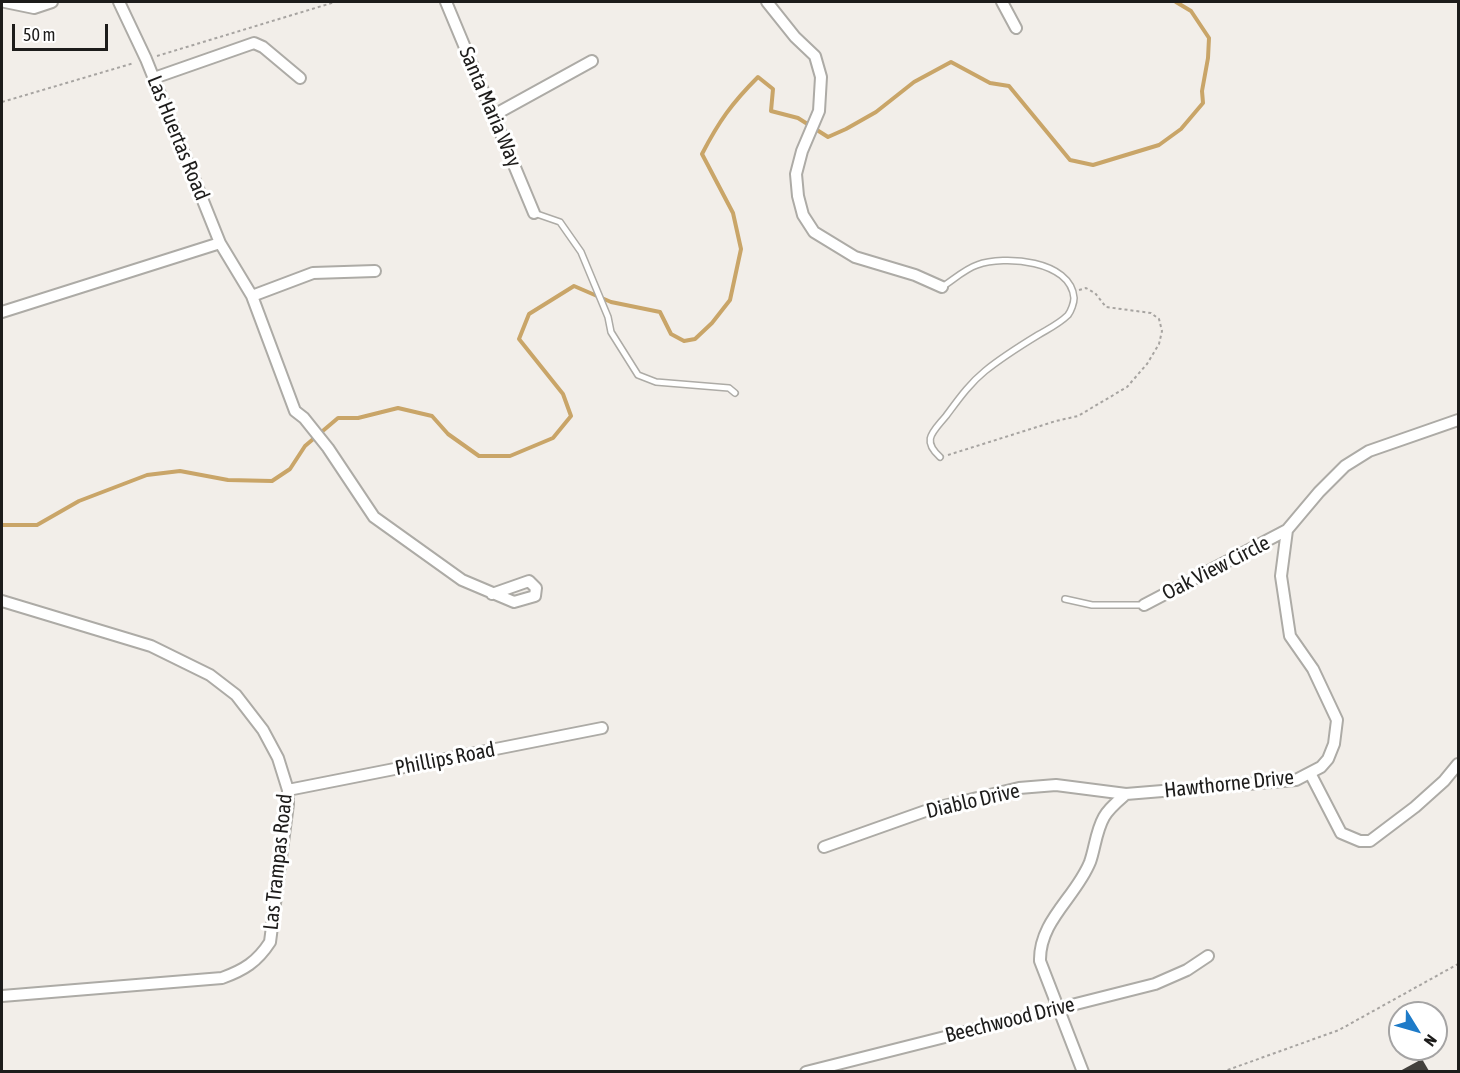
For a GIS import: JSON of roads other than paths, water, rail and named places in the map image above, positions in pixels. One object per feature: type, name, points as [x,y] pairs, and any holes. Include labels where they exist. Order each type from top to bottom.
[{"type":"street","points":[[5,2],[34,8],[52,2]]},
{"type":"street","name":"Las Huertas Road","points":[[119,2],[154,78],[220,243],[252,296],[295,411],[304,418],[328,448],[374,517],[462,580],[492,594]]},
{"type":"street","name":"Santa Maria Way","points":[[446,2],[534,213]]},
{"type":"street","points":[[767,2],[795,37],[815,56],[821,77],[819,111],[802,151],[796,174],[803,215],[814,232],[855,257],[915,275],[942,287]]},
{"type":"street","points":[[1002,2],[1016,28]]},
{"type":"street","points":[[154,78],[254,43],[263,47],[300,78]]},
{"type":"street","points":[[494,115],[592,61]]},
{"type":"street","points":[[2,312],[220,243]]},
{"type":"street","points":[[252,296],[313,273],[375,270]]},
{"type":"street","points":[[1287,530],[1319,492],[1345,466],[1369,451],[1458,420]]},
{"type":"street","name":"Oak View Circle","points":[[1144,605],[1287,530]]},
{"type":"street","name":"Hawthorne Drive","points":[[1126,794],[1296,780],[1321,767],[1328,759],[1334,744],[1337,720],[1314,669],[1290,636],[1281,576],[1287,530]]},
{"type":"street","name":"Las Trampas Road","points":[[2,602],[151,646],[210,675],[236,695],[263,730],[278,758],[288,790],[287,818],[270,942],[252,965],[222,978],[2,996]]},
{"type":"street","name":"Phillips Road","points":[[288,790],[602,728]]},
{"type":"street","points":[[1310,773],[1341,833],[1360,841],[1370,841],[1415,807],[1444,781],[1458,764]]},
{"type":"street","name":"Diablo Drive","points":[[824,847],[931,809],[1019,788],[1056,785],[1126,794]]},
{"type":"street","points":[[1083,1071],[1040,961],[1040,949],[1051,921],[1079,883],[1090,862],[1104,817],[1126,794]]},
{"type":"street","name":"Beechwood Drive","points":[[806,1071],[1155,984],[1187,970],[1208,956]]},
{"type":"lane","points":[[534,213],[560,222],[581,252],[608,317],[611,332],[638,375],[656,382],[729,388],[735,393]]},
{"type":"lane","points":[[940,457],[932,450],[930,440],[956,401],[985,371],[1055,326],[1070,313],[1074,300],[1070,285],[1060,275],[1046,267],[1023,261],[1003,260],[975,265],[942,287]]},
{"type":"lane","points":[[1065,599],[1092,605],[1144,605]]},
{"type":"waterway","points":[[2,525],[37,525],[79,501],[147,475],[180,471],[228,480],[272,481],[290,469],[305,446],[338,418],[358,418],[398,408],[432,416],[448,434],[479,456],[510,456],[553,438],[571,416],[563,394],[519,339],[529,314],[574,286],[611,302],[660,312],[671,334],[684,341],[695,339],[712,323],[730,300],[741,249],[733,213],[702,154],[727,113],[758,77],[773,89],[771,111],[798,118],[828,137],[876,112],[914,82],[951,62],[990,83],[1009,86],[1070,160],[1093,165],[1159,145],[1181,129],[1203,103],[1202,91],[1209,38],[1191,11],[1176,2]]}]
